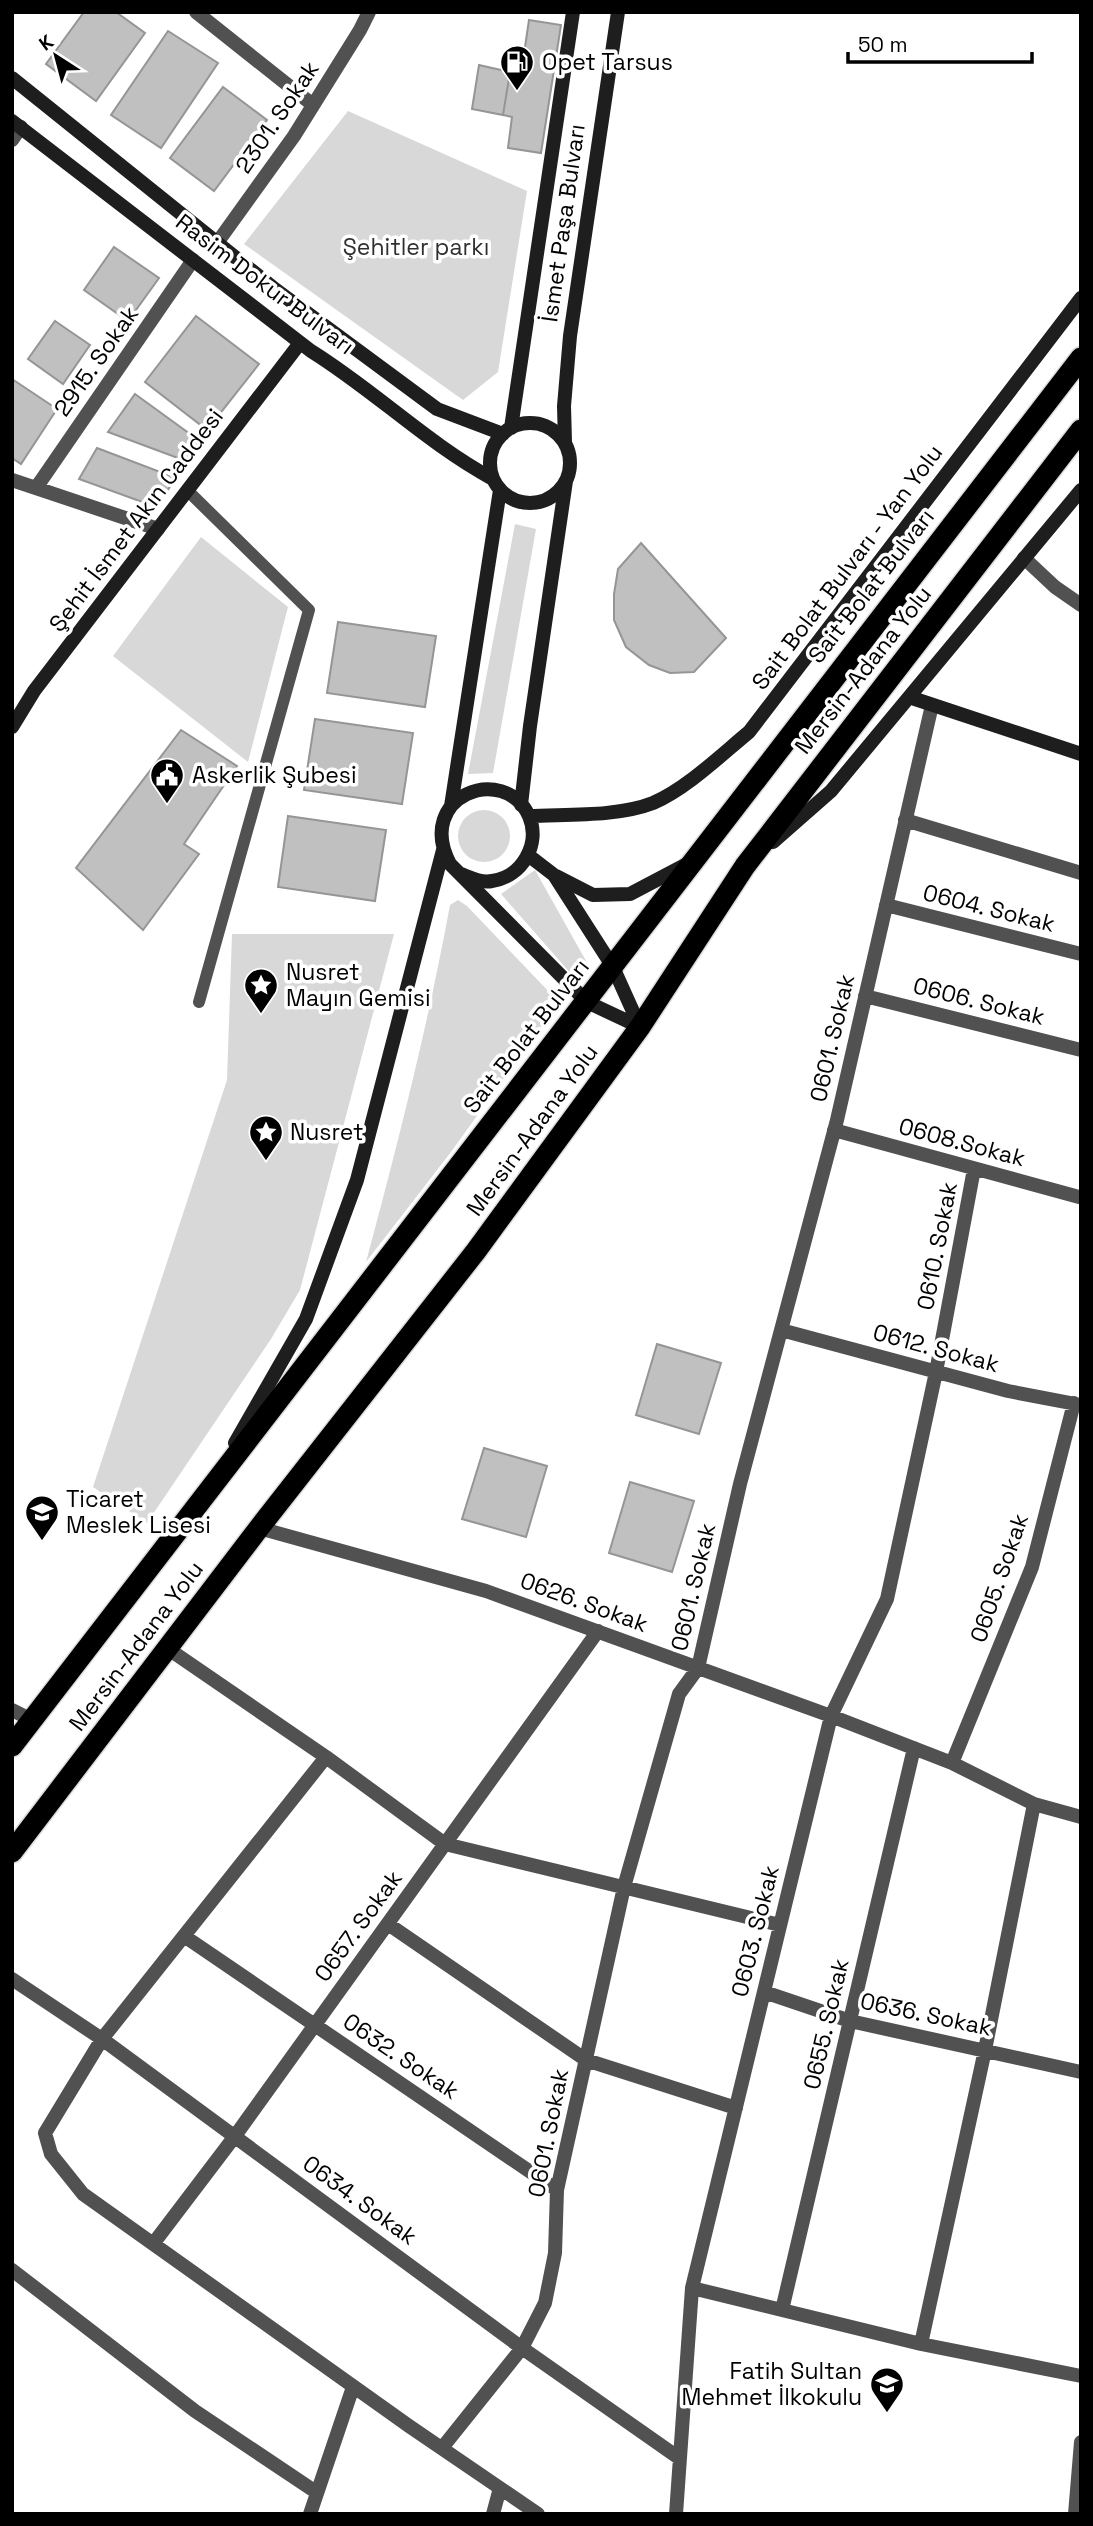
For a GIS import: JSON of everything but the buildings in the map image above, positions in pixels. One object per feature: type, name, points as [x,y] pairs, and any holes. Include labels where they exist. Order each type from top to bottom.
[{"type":"highway","name":"Sait Bolat Bulvarı","points":[[12,1746],[1081,358]]},
{"type":"highway","name":"Mersin-Adana Yolu","points":[[12,1852],[259,1528],[476,1251],[640,1027],[745,866],[1081,430]]},
{"type":"main road","name":"İsmet Paşa Bulvarı","points":[[507,431],[573,12]]},
{"type":"main road","name":"İsmet Paşa Bulvarı","points":[[565,442],[564,407],[570,337],[618,12]]},
{"type":"main road","points":[[12,78],[276,290],[437,409],[507,431]]},
{"type":"main road","name":"Rasim Dokur Bulvarı","points":[[17,124],[300,343],[344,372],[497,485]]},
{"type":"main road","name":"Sait Bolat Bulvarı - Yan Yolu","points":[[525,811],[609,813],[653,803],[696,776],[749,732],[1081,298]]},
{"type":"main road","name":"Şehit İsmet Akın Caddesi","points":[[12,727],[34,691],[300,343]]},
{"type":"main road","points":[[525,811],[530,726],[570,454],[565,442],[556,432],[545,425],[532,423],[519,424],[507,431],[491,452],[490,466],[497,485],[510,498],[522,503],[548,500],[559,492],[566,481]]},
{"type":"main road","points":[[451,806],[497,485]]},
{"type":"main road","points":[[745,866],[831,791],[1081,490]]},
{"type":"main road","points":[[909,697],[1081,754]]},
{"type":"main road","points":[[461,874],[476,880],[499,879],[519,868],[528,855],[532,829],[525,811],[509,795],[494,790],[478,790],[463,795],[451,806],[443,819],[440,835],[450,864],[587,1002],[640,1027]]},
{"type":"main road","points":[[204,1496],[311,1307],[357,1180],[443,850]]},
{"type":"main road","points":[[528,855],[554,875],[593,895],[630,894],[692,862]]},
{"type":"main road","points":[[554,875],[613,967],[640,1027]]},
{"type":"street","points":[[196,12],[313,106]]},
{"type":"street","name":"2301. Sokak","points":[[217,243],[313,106],[369,12]]},
{"type":"street","points":[[12,140],[17,124]]},
{"type":"street","name":"2915. Sokak","points":[[36,488],[193,260]]},
{"type":"street","points":[[12,480],[158,529]]},
{"type":"street","points":[[1024,558],[1055,587],[1081,605]]},
{"type":"street","name":"0601. Sokak","points":[[442,2448],[522,2348],[545,2303],[555,2253],[557,2190],[624,1887],[679,1694],[698,1668],[740,1484],[834,1130],[932,705]]},
{"type":"street","points":[[905,820],[1081,873]]},
{"type":"street","name":"0604. Sokak","points":[[886,905],[1081,954]]},
{"type":"street","name":"0606. Sokak","points":[[865,996],[1081,1050]]},
{"type":"street","name":"0608.Sokak","points":[[834,1130],[1079,1197]]},
{"type":"street","name":"0610. Sokak","points":[[936,1372],[974,1169]]},
{"type":"street","name":"0612. Sokak","points":[[781,1330],[1008,1391],[1078,1404]]},
{"type":"street","name":"0603. Sokak","points":[[676,2514],[692,2288],[831,1716],[887,1599],[936,1372]]},
{"type":"street","name":"0605. Sokak","points":[[952,1763],[1032,1567],[1078,1404]]},
{"type":"street","name":"0626. Sokak","points":[[259,1528],[486,1591],[831,1716],[952,1763],[1034,1804],[1081,1817]]},
{"type":"street","name":"0657. Sokak","points":[[153,2244],[235,2136],[598,1632]]},
{"type":"street","points":[[167,1648],[326,1757],[445,1844],[780,1925]]},
{"type":"street","points":[[12,1710],[32,1720]]},
{"type":"street","name":"0655. Sokak","points":[[782,2310],[914,1748]]},
{"type":"street","points":[[326,1757],[102,2039],[45,2133],[51,2154],[83,2194],[538,2514]]},
{"type":"street","points":[[921,2344],[985,2050],[1034,1804]]},
{"type":"street","points":[[388,1924],[586,2060],[736,2108]]},
{"type":"street","name":"0632. Sokak","points":[[184,1936],[557,2190]]},
{"type":"street","name":"0634. Sokak","points":[[12,1979],[102,2039],[522,2348],[679,2458]]},
{"type":"street","name":"0636. Sokak","points":[[764,1992],[850,2021],[1081,2072]]},
{"type":"street","points":[[12,2270],[195,2411],[316,2492]]},
{"type":"street","points":[[692,2288],[921,2344],[1081,2376]]},
{"type":"street","points":[[310,2514],[354,2387]]},
{"type":"street","points":[[1075,2514],[1081,2442]]},
{"type":"street","points":[[493,2514],[500,2488]]},
{"type":"lane","points":[[187,491],[309,610],[199,1002]]},
{"type":"green space","name":"Şehitler parkı","points":[[348,111],[527,191],[498,372],[463,400],[244,244]]},
{"type":"green space","points":[[515,524],[536,529],[493,773],[468,774]]},
{"type":"green space","points":[[201,537],[288,607],[248,762],[113,656]]},
{"type":"green space","points":[[484,810],[494,812],[502,818],[508,826],[508,846],[502,854],[494,860],[484,862],[474,860],[466,854],[460,846],[458,836],[460,826],[466,818],[474,812]]},
{"type":"green space","points":[[535,870],[590,968],[586,977],[573,976],[501,894]]},
{"type":"green space","points":[[458,900],[467,906],[551,994],[555,1007],[451,1152],[366,1262],[412,1084],[450,905]]},
{"type":"green space","points":[[232,934],[394,934],[300,1290],[271,1339],[147,1523],[93,1487],[227,1080]]},
{"type":"place","name":"Opet Tarsus","points":[[517,92]]},
{"type":"place","name":"Askerlik Şubesi","points":[[167,805]]},
{"type":"place","name":"Nusret Mayın Gemisi","points":[[261,1015]]},
{"type":"place","name":"Nusret","points":[[266,1162]]},
{"type":"place","name":"Ticaret Meslek Lisesi","points":[[42,1542]]},
{"type":"place","name":"Fatih Sultan Mehmet İlkokulu","points":[[887,2414]]}]
